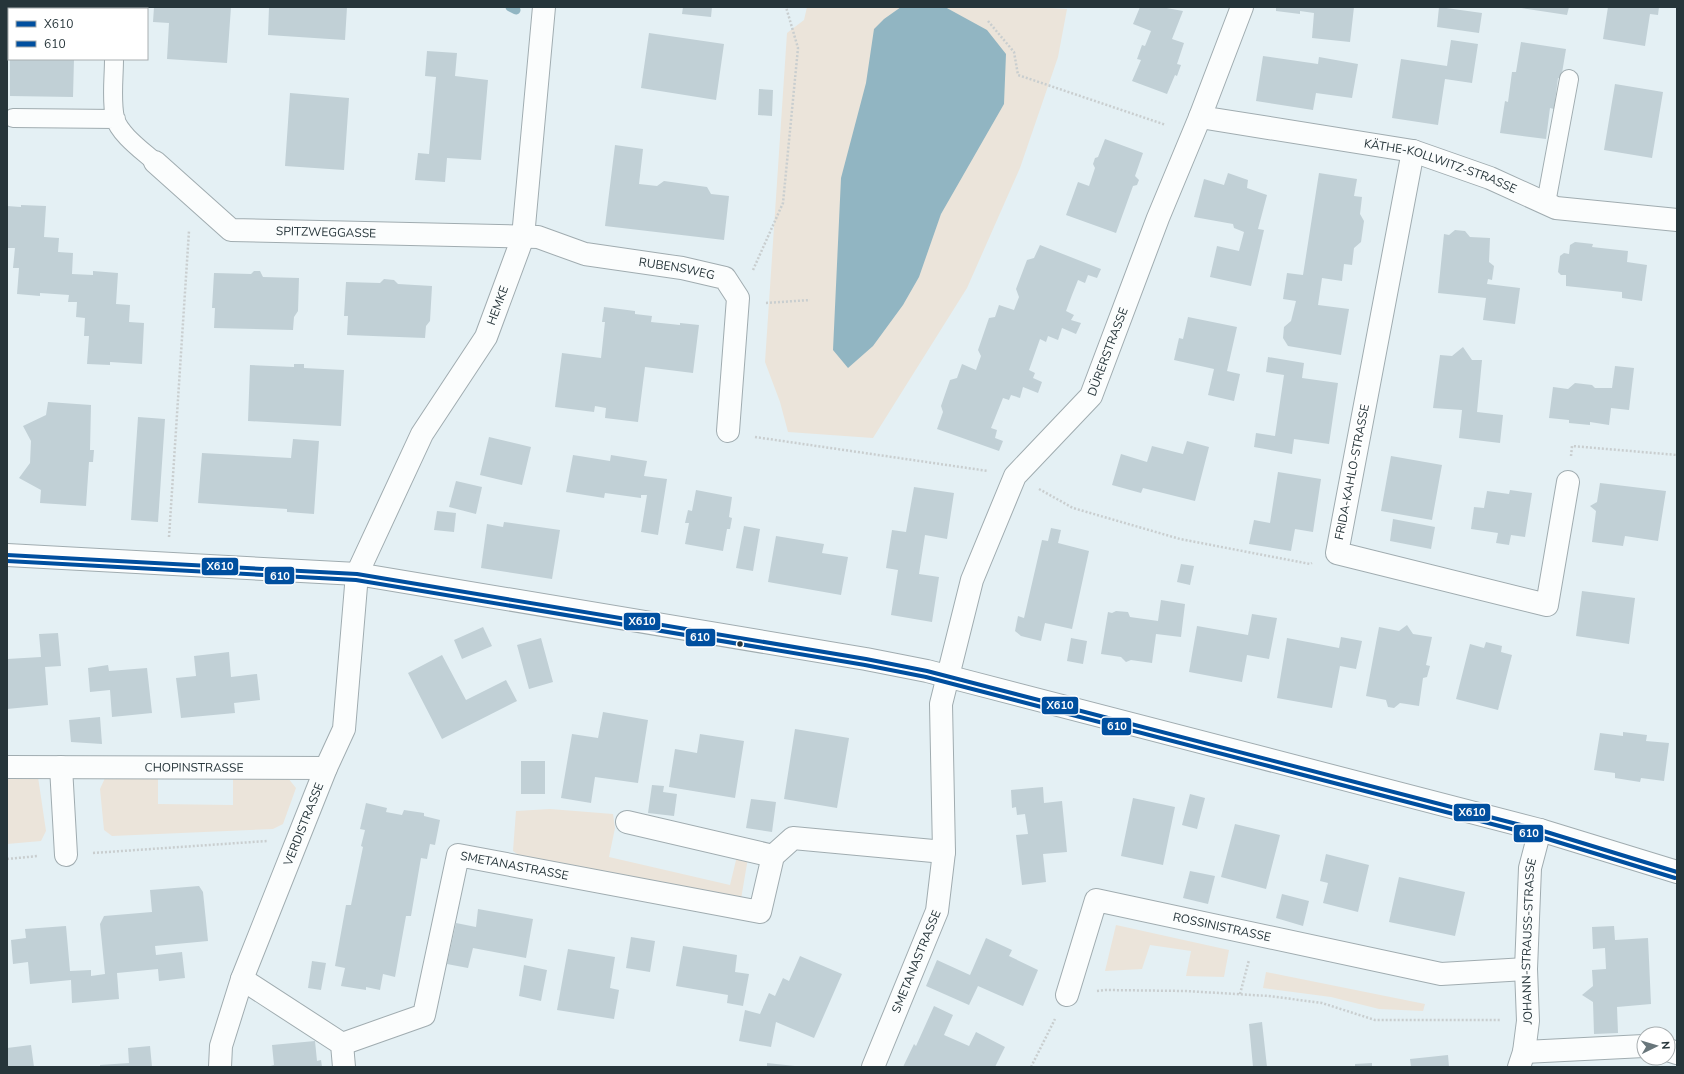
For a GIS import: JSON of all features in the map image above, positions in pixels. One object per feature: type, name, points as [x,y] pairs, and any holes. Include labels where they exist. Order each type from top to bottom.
[{"type":"street","name":"HEMKE","points":[[357,574],[422,434],[486,337],[523,237],[544,7]]},
{"type":"street","name":"DÜRERSTRASSE","points":[[948,677],[972,580],[1015,476],[1091,396],[1158,218],[1197,126],[1242,7]]},
{"type":"street","name":"KÄTHE-KOLLWITZ-STRASSE","points":[[1197,126],[1413,151],[1490,178],[1556,208],[1676,215]]},
{"type":"street","name":"FRIDA-KAHLO-STRASSE","points":[[1413,151],[1337,554],[1547,604],[1568,482]]},
{"type":"street","name":"SPITZWEGGASSE","points":[[155,162],[231,230],[523,237]]},
{"type":"street","name":"RUBENSWEG","points":[[523,237],[538,237],[585,254],[682,268],[725,278],[738,298],[728,431]]},
{"type":"street","points":[[7,555],[357,574],[866,659],[927,671],[1540,830],[1677,872]]},
{"type":"street","name":"VERDISTRASSE","points":[[220,1067],[221,1046],[242,979],[326,768],[344,728],[357,574]]},
{"type":"street","name":"SMETANASTRASSE","points":[[873,1067],[937,911],[944,852],[941,704],[948,677]]},
{"type":"street","name":"CHOPINSTRASSE","points":[[7,767],[326,768]]},
{"type":"street","points":[[61,767],[66,854]]},
{"type":"street","points":[[628,822],[773,856],[793,838],[944,852]]},
{"type":"street","name":"JOHANN-STRAUSS-STRASSE","points":[[1540,830],[1530,868],[1526,969],[1528,1022],[1521,1060],[1636,1047]]},
{"type":"street","name":"SMETANASTRASSE","points":[[342,1044],[424,1015],[458,855],[760,912],[773,856]]},
{"type":"street","name":"ROSSINISTRASSE","points":[[1067,995],[1096,900],[1441,974],[1526,969]]},
{"type":"street","points":[[242,979],[342,1044],[344,1067]]},
{"type":"lane","points":[[114,60],[114,99],[116,119],[132,142],[155,162]]},
{"type":"lane","points":[[1546,204],[1569,79]]},
{"type":"lane","points":[[12,118],[116,119]]},
{"type":"path","points":[[738,305],[783,203],[798,48],[786,7]]},
{"type":"path","points":[[988,22],[1014,52],[1018,75],[1197,126]]},
{"type":"path","points":[[168,564],[191,194]]},
{"type":"path","points":[[790,302],[810,300]]},
{"type":"path","points":[[728,431],[772,441],[986,470],[1015,476],[1072,508],[1180,539],[1310,564],[1337,554]]},
{"type":"path","points":[[1568,482],[1572,446],[1677,455]]},
{"type":"path","points":[[7,858],[298,838]]},
{"type":"path","points":[[1240,994],[1257,934]]},
{"type":"path","points":[[1031,1067],[1067,995],[1106,990],[1240,994],[1322,1003],[1376,1020],[1528,1022]]},
{"type":"shaded area","points":[[807,7],[1035,7],[1067,9],[1058,57],[1020,168],[967,288],[873,438],[788,432],[780,402],[765,362],[787,33],[804,20]]},
{"type":"shaded area","points":[[158,775],[158,804],[233,805],[233,776],[288,778],[296,788],[283,824],[273,829],[112,836],[104,830],[100,789],[105,778]]},
{"type":"shaded area","points":[[7,776],[38,777],[46,831],[41,841],[7,844]]},
{"type":"shaded area","points":[[550,809],[613,814],[615,828],[609,857],[730,885],[737,856],[748,858],[741,899],[520,856],[513,851],[516,811]]},
{"type":"shaded area","points":[[1116,925],[1229,950],[1224,977],[1186,976],[1191,951],[1150,945],[1142,969],[1105,971]]},
{"type":"shaded area","points":[[1266,972],[1425,1004],[1423,1011],[1379,1009],[1331,997],[1263,988]]},
{"type":"water","points":[[901,7],[945,7],[987,30],[1006,54],[1004,104],[941,214],[919,277],[903,305],[873,346],[848,368],[833,350],[841,178],[866,83],[874,29],[884,19]]},
{"type":"building","points":[[154,7],[231,7],[227,63],[167,59],[169,23],[153,22]]},
{"type":"building","points":[[269,7],[347,7],[345,40],[268,35]]},
{"type":"building","points":[[683,7],[712,7],[711,17],[682,14]]},
{"type":"building","points":[[1140,7],[1161,7],[1183,11],[1172,39],[1184,43],[1177,64],[1181,65],[1167,94],[1132,81],[1141,60],[1137,59],[1142,45],[1145,46],[1151,31],[1133,24]]},
{"type":"building","points":[[1276,7],[1354,7],[1350,42],[1312,38],[1314,13],[1300,11],[1300,14],[1276,11]]},
{"type":"building","points":[[1439,7],[1482,13],[1479,33],[1437,27]]},
{"type":"building","points":[[1515,7],[1569,7],[1567,15]]},
{"type":"building","points":[[1608,7],[1659,7],[1658,15],[1650,14],[1645,46],[1603,39]]},
{"type":"building","points":[[649,33],[724,44],[716,100],[641,88]]},
{"type":"building","points":[[1451,40],[1478,44],[1472,83],[1445,79],[1438,125],[1392,118],[1401,59],[1447,66]]},
{"type":"building","points":[[1521,42],[1566,49],[1561,79],[1558,78],[1554,109],[1550,108],[1546,139],[1500,133],[1505,101],[1508,102],[1512,72],[1516,72]]},
{"type":"building","points":[[427,51],[457,53],[455,76],[488,80],[481,160],[447,158],[445,182],[415,180],[418,153],[429,154],[436,77],[425,76]]},
{"type":"building","points":[[1263,56],[1318,64],[1319,57],[1358,64],[1352,98],[1316,93],[1313,110],[1256,101]]},
{"type":"building","points":[[10,60],[74,60],[73,97],[10,96]]},
{"type":"building","points":[[1615,84],[1663,92],[1652,158],[1604,150]]},
{"type":"building","points":[[759,89],[773,90],[772,116],[758,115]]},
{"type":"building","points":[[290,93],[349,98],[344,170],[285,166]]},
{"type":"building","points":[[1105,139],[1143,153],[1135,176],[1139,180],[1137,185],[1133,186],[1116,233],[1066,215],[1078,182],[1089,186],[1095,168],[1093,164],[1095,158],[1098,157]]},
{"type":"building","points":[[615,145],[643,149],[639,184],[657,186],[664,181],[707,187],[711,194],[729,196],[724,240],[605,226]]},
{"type":"building","points":[[1228,173],[1248,180],[1247,188],[1267,195],[1258,229],[1264,230],[1251,286],[1210,277],[1217,246],[1239,251],[1244,232],[1234,228],[1233,224],[1194,217],[1204,179],[1224,185]]},
{"type":"building","points":[[1319,173],[1357,179],[1354,196],[1362,197],[1360,214],[1364,221],[1361,242],[1354,248],[1352,265],[1344,264],[1342,281],[1322,278],[1318,305],[1349,309],[1341,355],[1288,346],[1283,338],[1284,327],[1291,321],[1296,301],[1283,299],[1287,273],[1303,275]]},
{"type":"building","points":[[21,205],[46,206],[44,237],[59,238],[58,252],[73,253],[72,274],[93,275],[93,271],[118,273],[116,304],[130,305],[129,322],[144,323],[142,364],[110,362],[110,365],[87,364],[89,336],[84,336],[85,318],[76,317],[77,302],[68,302],[69,295],[40,293],[40,296],[17,294],[19,268],[13,268],[15,248],[7,248],[7,206],[21,207]]},
{"type":"building","points":[[1455,230],[1465,231],[1470,237],[1490,238],[1489,262],[1494,266],[1492,280],[1488,279],[1487,284],[1520,288],[1515,324],[1483,320],[1486,298],[1438,293],[1444,234],[1449,235]]},
{"type":"building","points":[[1575,242],[1593,244],[1592,247],[1628,251],[1627,262],[1647,265],[1642,301],[1622,298],[1622,292],[1566,286],[1566,275],[1561,275],[1558,272],[1560,256],[1564,253],[1569,254],[1570,245]]},
{"type":"building","points":[[1040,245],[1101,269],[1097,278],[1088,275],[1085,283],[1078,280],[1072,295],[1066,311],[1074,315],[1071,320],[1081,323],[1076,334],[1062,328],[1058,340],[1048,336],[1046,342],[1040,339],[1029,370],[1035,373],[1033,378],[1042,382],[1038,393],[1023,387],[1020,398],[1011,395],[1009,400],[1003,398],[991,428],[997,430],[995,438],[1003,441],[999,451],[937,429],[943,412],[941,406],[950,380],[957,378],[962,364],[976,370],[981,356],[978,350],[989,318],[995,317],[999,305],[1014,310],[1019,297],[1016,289],[1027,260],[1034,258]]},
{"type":"building","points":[[254,271],[260,271],[263,277],[299,278],[298,311],[294,317],[293,330],[214,328],[215,308],[212,308],[214,273],[251,274]]},
{"type":"building","points":[[384,279],[394,280],[398,284],[432,286],[430,321],[426,326],[425,338],[347,335],[348,316],[344,316],[346,282],[380,283]]},
{"type":"building","points":[[604,307],[635,311],[635,314],[652,316],[651,322],[699,325],[693,373],[645,367],[638,422],[605,418],[606,408],[595,406],[594,412],[555,407],[562,353],[601,358],[605,322],[602,322]]},
{"type":"building","points":[[1188,317],[1237,327],[1227,371],[1240,374],[1234,401],[1208,395],[1214,369],[1174,360],[1179,338],[1183,339]]},
{"type":"building","points":[[1463,347],[1472,360],[1482,360],[1477,412],[1503,415],[1500,443],[1459,438],[1462,410],[1433,408],[1440,355],[1452,356]]},
{"type":"building","points":[[1268,357],[1304,363],[1302,378],[1338,383],[1329,444],[1294,439],[1292,454],[1254,447],[1256,433],[1275,436],[1284,375],[1266,372]]},
{"type":"building","points":[[294,364],[304,364],[304,368],[344,370],[341,426],[248,421],[250,365],[294,367]]},
{"type":"building","points":[[1615,366],[1634,368],[1629,410],[1611,408],[1609,425],[1590,422],[1590,425],[1569,423],[1569,420],[1549,418],[1553,387],[1568,389],[1575,383],[1592,385],[1595,388],[1612,388]]},
{"type":"building","points":[[48,402],[91,405],[90,450],[94,450],[93,462],[89,462],[86,506],[40,503],[41,490],[19,478],[30,463],[31,441],[23,426],[46,415]]},
{"type":"building","points":[[138,417],[165,419],[158,522],[131,520]]},
{"type":"building","points":[[489,437],[531,447],[522,485],[480,475]]},
{"type":"building","points":[[293,439],[319,441],[314,514],[287,512],[287,509],[198,503],[202,453],[291,458]]},
{"type":"building","points":[[1187,441],[1209,447],[1195,501],[1143,488],[1141,493],[1112,485],[1121,454],[1147,462],[1152,446],[1183,454]]},
{"type":"building","points":[[573,455],[610,461],[611,455],[647,461],[644,476],[667,479],[658,535],[641,532],[647,495],[641,495],[641,498],[605,493],[604,498],[566,492]]},
{"type":"building","points":[[1391,456],[1442,465],[1432,520],[1381,511]]},
{"type":"building","points":[[1278,472],[1321,479],[1313,532],[1295,529],[1291,551],[1249,544],[1254,520],[1270,523]]},
{"type":"building","points":[[456,481],[482,487],[476,514],[449,507]]},
{"type":"building","points":[[1600,483],[1666,491],[1658,541],[1625,536],[1623,546],[1592,542],[1596,511],[1590,506],[1597,502]]},
{"type":"building","points":[[914,487],[954,493],[947,539],[925,535],[919,574],[939,577],[932,622],[891,615],[898,570],[886,568],[892,530],[906,532]]},
{"type":"building","points":[[696,490],[732,497],[729,517],[732,518],[730,529],[727,529],[723,551],[685,544],[689,523],[685,523],[688,510],[692,511]]},
{"type":"building","points":[[1510,490],[1532,493],[1525,537],[1511,535],[1509,545],[1496,543],[1498,533],[1471,529],[1474,507],[1484,508],[1487,491],[1509,494]]},
{"type":"building","points":[[437,511],[456,513],[454,532],[434,530]]},
{"type":"building","points":[[1393,519],[1435,527],[1431,549],[1390,541]]},
{"type":"building","points":[[504,522],[560,530],[552,579],[481,568],[487,524],[503,527]]},
{"type":"building","points":[[744,526],[760,529],[753,571],[736,568]]},
{"type":"building","points":[[1051,528],[1061,530],[1058,543],[1089,551],[1072,629],[1045,623],[1041,641],[1021,636],[1015,631],[1018,616],[1024,618],[1042,540],[1048,541]]},
{"type":"building","points":[[776,536],[824,544],[822,553],[848,557],[841,595],[768,582]]},
{"type":"building","points":[[1181,564],[1194,566],[1190,585],[1177,582]]},
{"type":"building","points":[[1582,591],[1635,598],[1629,644],[1576,636]]},
{"type":"building","points":[[1161,600],[1185,604],[1181,637],[1156,634],[1152,663],[1131,660],[1126,662],[1121,657],[1101,654],[1108,612],[1128,612],[1130,617],[1158,621]]},
{"type":"building","points":[[1252,614],[1277,618],[1269,659],[1247,655],[1242,682],[1189,672],[1197,626],[1248,635]]},
{"type":"building","points":[[1407,625],[1413,634],[1432,637],[1426,665],[1430,666],[1427,677],[1423,678],[1419,706],[1400,703],[1394,708],[1388,707],[1386,700],[1366,696],[1379,627],[1399,631]]},
{"type":"building","points":[[483,627],[492,646],[462,659],[454,640]]},
{"type":"building","points":[[58,633],[61,666],[45,667],[48,705],[7,709],[7,659],[41,657],[39,634]]},
{"type":"building","points":[[1341,637],[1362,641],[1356,669],[1340,666],[1332,708],[1277,698],[1287,638],[1339,648]]},
{"type":"building","points":[[541,638],[553,682],[529,689],[517,645]]},
{"type":"building","points":[[1071,638],[1087,641],[1083,664],[1067,661]]},
{"type":"building","points":[[1486,642],[1502,646],[1501,652],[1512,655],[1498,710],[1456,699],[1470,644],[1484,648]]},
{"type":"building","points":[[229,652],[231,677],[257,674],[260,700],[234,703],[235,713],[181,718],[176,678],[196,676],[194,656]]},
{"type":"building","points":[[442,655],[466,700],[506,680],[517,701],[442,739],[408,673]]},
{"type":"building","points":[[108,665],[109,671],[147,668],[152,713],[112,717],[110,690],[90,692],[88,668]]},
{"type":"building","points":[[603,712],[648,720],[638,783],[595,777],[591,803],[561,798],[572,734],[598,738]]},
{"type":"building","points":[[100,717],[102,744],[71,742],[69,720]]},
{"type":"building","points":[[795,729],[849,738],[837,808],[784,799]]},
{"type":"building","points":[[1623,732],[1647,735],[1646,741],[1669,743],[1664,781],[1641,778],[1640,782],[1615,778],[1615,773],[1594,770],[1600,733],[1623,736]]},
{"type":"building","points":[[700,734],[744,741],[735,798],[669,787],[675,749],[697,753]]},
{"type":"building","points":[[521,761],[545,761],[545,794],[521,794]]},
{"type":"building","points":[[652,785],[664,786],[663,792],[677,794],[674,816],[648,813]]},
{"type":"building","points":[[1043,787],[1044,803],[1062,801],[1067,852],[1043,854],[1046,882],[1022,885],[1016,835],[1028,834],[1025,814],[1017,815],[1016,807],[1012,808],[1011,790]]},
{"type":"building","points":[[1190,794],[1205,798],[1197,829],[1182,825]]},
{"type":"building","points":[[1133,798],[1175,807],[1163,865],[1121,856]]},
{"type":"building","points":[[751,799],[776,802],[772,832],[746,828]]},
{"type":"building","points":[[366,803],[387,808],[386,812],[402,815],[404,810],[424,813],[424,816],[440,820],[435,845],[430,844],[427,859],[421,858],[411,916],[406,916],[395,977],[383,974],[380,990],[366,987],[366,990],[341,986],[345,968],[335,966],[346,905],[351,905],[363,847],[361,846],[365,830],[360,829]]},
{"type":"building","points":[[1235,824],[1280,835],[1266,889],[1221,877]]},
{"type":"building","points":[[1326,854],[1369,865],[1358,912],[1323,903],[1328,883],[1320,881]]},
{"type":"building","points":[[1190,871],[1215,876],[1208,904],[1183,898]]},
{"type":"building","points":[[1399,877],[1465,892],[1455,936],[1389,922]]},
{"type":"building","points":[[199,886],[203,892],[208,941],[155,946],[156,955],[182,952],[185,978],[159,981],[158,969],[117,973],[119,999],[72,1003],[71,980],[30,984],[28,962],[13,964],[11,940],[26,938],[25,929],[66,926],[70,971],[91,970],[91,976],[105,974],[100,924],[104,916],[152,912],[150,890]]},
{"type":"building","points":[[1282,894],[1309,901],[1303,926],[1276,918]]},
{"type":"building","points":[[478,909],[533,919],[526,958],[473,948],[468,968],[447,964],[456,923],[476,927]]},
{"type":"building","points":[[1614,926],[1615,940],[1648,938],[1651,1004],[1617,1007],[1618,1033],[1594,1034],[1593,1002],[1582,995],[1593,986],[1592,970],[1606,969],[1605,948],[1593,949],[1592,927]]},
{"type":"building","points":[[631,937],[655,941],[650,972],[626,968]]},
{"type":"building","points":[[986,938],[1012,950],[1009,956],[1038,970],[1023,1006],[978,986],[969,1005],[926,986],[937,960],[970,975]]},
{"type":"building","points":[[683,946],[737,955],[735,972],[749,974],[743,1006],[727,1003],[728,995],[676,986]]},
{"type":"building","points":[[568,949],[615,957],[610,988],[619,990],[614,1019],[557,1010]]},
{"type":"building","points":[[800,956],[842,974],[814,1038],[776,1022],[771,1047],[739,1041],[745,1010],[760,1014],[769,993],[775,996],[783,978],[789,981]]},
{"type":"building","points":[[312,961],[326,963],[321,990],[308,988]]},
{"type":"building","points":[[524,965],[547,970],[541,1001],[519,996]]},
{"type":"building","points":[[934,1006],[953,1015],[944,1035],[969,1046],[976,1032],[1005,1047],[995,1067],[903,1067],[914,1044],[916,1046]]},
{"type":"building","points":[[1262,1022],[1267,1067],[1253,1067],[1249,1024]]},
{"type":"building","points":[[315,1041],[317,1061],[321,1060],[322,1067],[267,1067],[274,1065],[272,1045]]},
{"type":"building","points":[[31,1045],[34,1067],[7,1067],[7,1048]]},
{"type":"building","points":[[150,1046],[152,1067],[100,1067],[100,1065],[129,1063],[128,1048]]},
{"type":"building","points":[[1448,1055],[1449,1067],[1411,1067],[1410,1059]]},
{"type":"building","points":[[767,1063],[795,1066],[795,1067],[767,1067]]},
{"type":"building","points":[[1372,1063],[1372,1067],[1355,1067],[1355,1064]]},
{"type":"waterway","points":[[510,7],[516,10]]},
{"type":"transit line","name":"X610","points":[[7,555],[357,574],[866,659],[927,671],[1540,830],[1677,872]]},
{"type":"transit line","name":"610","points":[[7,561],[356,580],[865,665],[926,677],[1538,836],[1675,878]]}]
